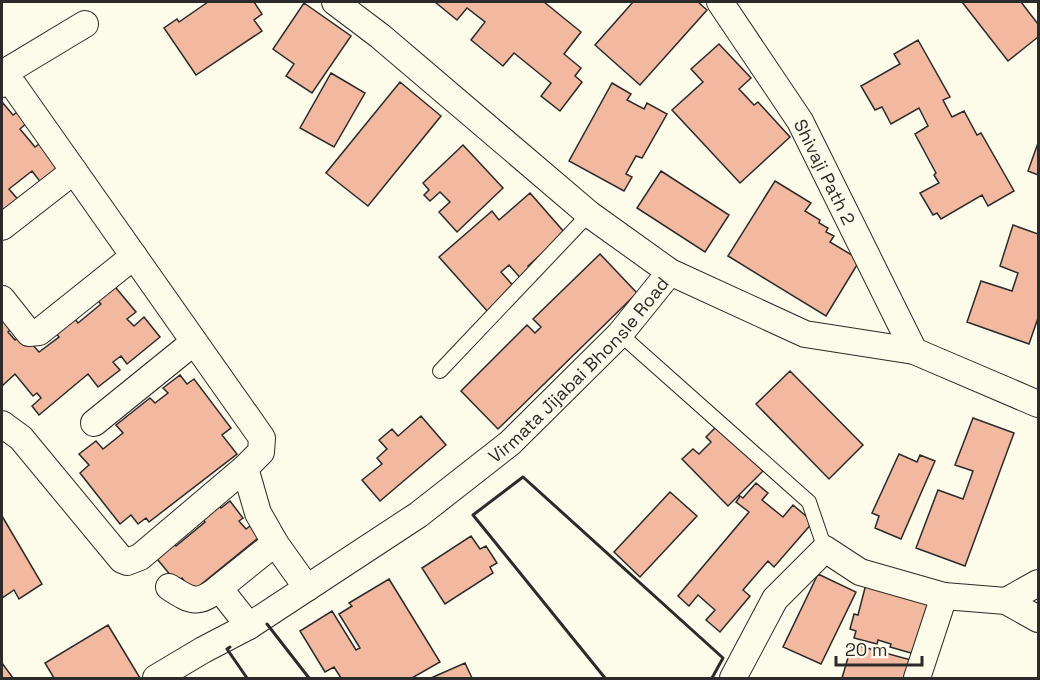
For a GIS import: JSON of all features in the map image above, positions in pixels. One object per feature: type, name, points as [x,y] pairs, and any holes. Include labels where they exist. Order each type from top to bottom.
[{"type":"street","name":"Virmata Jijabai Bhonsle Road","points":[[156,678],[249,626],[418,515],[510,443],[620,334],[670,272],[589,214],[389,43],[335,2]]},
{"type":"street","name":"Shivaji Path 2","points":[[720,2],[800,121],[914,351]]},
{"type":"street","points":[[2,74],[85,24]]},
{"type":"street","points":[[2,84],[7,82],[14,86],[134,256],[262,438],[261,452],[246,468],[140,557],[127,562],[122,560],[21,438],[2,424]]},
{"type":"street","points":[[2,227],[74,171]]},
{"type":"street","points":[[2,299],[29,333],[39,332],[134,256]]},
{"type":"street","points":[[670,272],[805,334],[914,351],[1038,404]]},
{"type":"street","points":[[94,423],[194,342]]},
{"type":"street","points":[[246,468],[258,513],[275,543],[307,588]]},
{"type":"street","points":[[169,588],[190,600],[206,599],[275,543]]},
{"type":"street","points":[[733,678],[775,599],[825,549],[861,572],[944,596],[1006,601],[1038,620]]},
{"type":"street","points":[[1006,601],[1038,583]]},
{"type":"street","points":[[219,588],[249,626]]},
{"type":"street","points":[[917,678],[944,596]]},
{"type":"lane","points":[[440,371],[589,214]]},
{"type":"lane","points":[[620,334],[809,502],[825,549]]},
{"type":"building","points":[[208,2],[254,2],[262,14],[254,20],[262,31],[196,75],[164,28],[177,19],[179,22]]},
{"type":"building","points":[[435,2],[544,2],[581,32],[564,54],[581,68],[575,76],[582,82],[560,111],[541,96],[551,83],[514,53],[503,66],[471,40],[485,22],[467,8],[457,20]]},
{"type":"building","points":[[633,2],[698,2],[707,10],[640,85],[595,45]]},
{"type":"building","points":[[962,2],[1021,2],[1038,24],[1038,37],[1008,61]]},
{"type":"building","points":[[304,3],[351,36],[312,93],[286,76],[294,64],[273,49]]},
{"type":"building","points":[[918,40],[950,97],[943,100],[952,117],[964,111],[977,135],[981,133],[1014,191],[988,206],[982,195],[941,219],[937,213],[933,215],[920,193],[939,183],[915,134],[928,126],[919,108],[891,124],[882,107],[875,110],[861,86],[900,64],[894,54]]},
{"type":"building","points":[[719,44],[751,78],[739,89],[754,105],[758,102],[790,137],[740,183],[672,110],[703,82],[691,69]]},
{"type":"building","points":[[331,73],[365,93],[334,147],[300,128]]},
{"type":"building","points":[[400,82],[441,116],[368,206],[326,173]]},
{"type":"building","points":[[612,83],[631,94],[627,100],[644,109],[647,103],[667,114],[642,158],[636,156],[626,174],[632,177],[624,191],[569,161]]},
{"type":"building","points":[[2,102],[13,115],[20,110],[29,121],[20,129],[35,147],[43,141],[52,151],[47,155],[59,169],[42,184],[32,171],[9,189],[21,203],[2,219]]},
{"type":"building","points":[[1038,143],[1038,175],[1028,171]]},
{"type":"building","points":[[463,145],[503,188],[457,232],[439,212],[450,202],[440,192],[430,201],[424,195],[429,190],[423,183]]},
{"type":"building","points":[[661,171],[729,215],[705,252],[637,208]]},
{"type":"building","points":[[775,181],[811,203],[805,211],[828,228],[826,232],[834,236],[830,242],[860,260],[826,316],[728,256]]},
{"type":"building","points":[[530,193],[565,233],[528,266],[534,273],[524,282],[509,265],[501,272],[516,289],[489,313],[439,257],[492,211],[499,220]]},
{"type":"building","points":[[1013,225],[1038,234],[1038,318],[1029,344],[967,322],[981,281],[1012,291],[1018,273],[1000,266]]},
{"type":"building","points":[[600,254],[637,293],[498,429],[461,391],[527,325],[535,333],[541,327],[533,319]]},
{"type":"building","points":[[111,282],[136,312],[127,319],[134,326],[144,317],[160,337],[127,364],[121,356],[113,362],[120,370],[98,387],[88,374],[39,415],[32,406],[41,398],[37,393],[33,396],[15,374],[2,386],[2,307],[11,329],[8,332],[15,340],[23,334],[39,352],[59,337],[53,329],[71,314],[78,323],[101,304],[93,296]]},
{"type":"building","points":[[790,371],[863,445],[829,479],[756,404]]},
{"type":"building","points":[[180,375],[187,384],[194,379],[231,428],[222,435],[237,454],[149,522],[146,518],[138,524],[131,515],[120,524],[80,473],[89,465],[79,454],[96,441],[103,449],[123,433],[116,425],[150,398],[155,403],[168,393],[163,388]]},
{"type":"building","points":[[421,416],[446,445],[380,501],[362,480],[382,464],[377,458],[387,449],[379,440],[392,429],[398,436]]},
{"type":"building","points":[[973,418],[1014,433],[965,566],[916,548],[938,490],[963,499],[973,471],[955,465]]},
{"type":"building","points":[[718,425],[763,471],[728,506],[682,459],[693,449],[699,454],[711,442],[706,437]]},
{"type":"building","points":[[899,454],[917,462],[920,455],[935,461],[901,539],[875,528],[879,516],[872,513]]},
{"type":"building","points":[[756,483],[768,493],[762,500],[783,517],[793,505],[813,522],[774,567],[768,561],[743,590],[750,596],[720,632],[706,620],[715,610],[698,595],[689,606],[678,596],[749,512],[736,502],[740,496],[743,498]]},
{"type":"building","points":[[670,492],[697,516],[640,577],[614,552]]},
{"type":"building","points":[[230,501],[243,518],[239,521],[246,529],[254,523],[263,534],[188,595],[188,586],[182,578],[176,582],[153,554],[170,539],[176,546],[205,522],[200,515],[216,502],[221,508]]},
{"type":"building","points":[[2,516],[42,584],[19,599],[14,590],[2,598]]},
{"type":"building","points":[[471,536],[480,549],[486,546],[497,563],[490,567],[493,573],[445,604],[422,568]]},
{"type":"building","points":[[818,574],[856,592],[821,664],[783,647]]},
{"type":"building","points":[[389,579],[440,662],[412,678],[341,678],[334,667],[325,672],[300,631],[332,611],[356,650],[360,648],[339,614],[352,606],[349,603]]},
{"type":"building","points":[[866,584],[932,602],[918,655],[890,647],[891,644],[878,640],[877,644],[854,638],[856,631],[850,629],[854,614],[858,615]]},
{"type":"building","points":[[108,625],[140,678],[54,678],[45,663]]},
{"type":"building","points":[[852,644],[911,660],[905,678],[842,678]]},
{"type":"building","points":[[2,663],[13,678],[2,678]]},
{"type":"building","points":[[465,663],[472,678],[431,678]]},
{"type":"wall","points":[[605,678],[473,515],[523,477],[723,658],[712,678]]},
{"type":"wall","points":[[267,624],[309,678]]},
{"type":"wall","points":[[230,647],[227,649],[247,678]]}]
